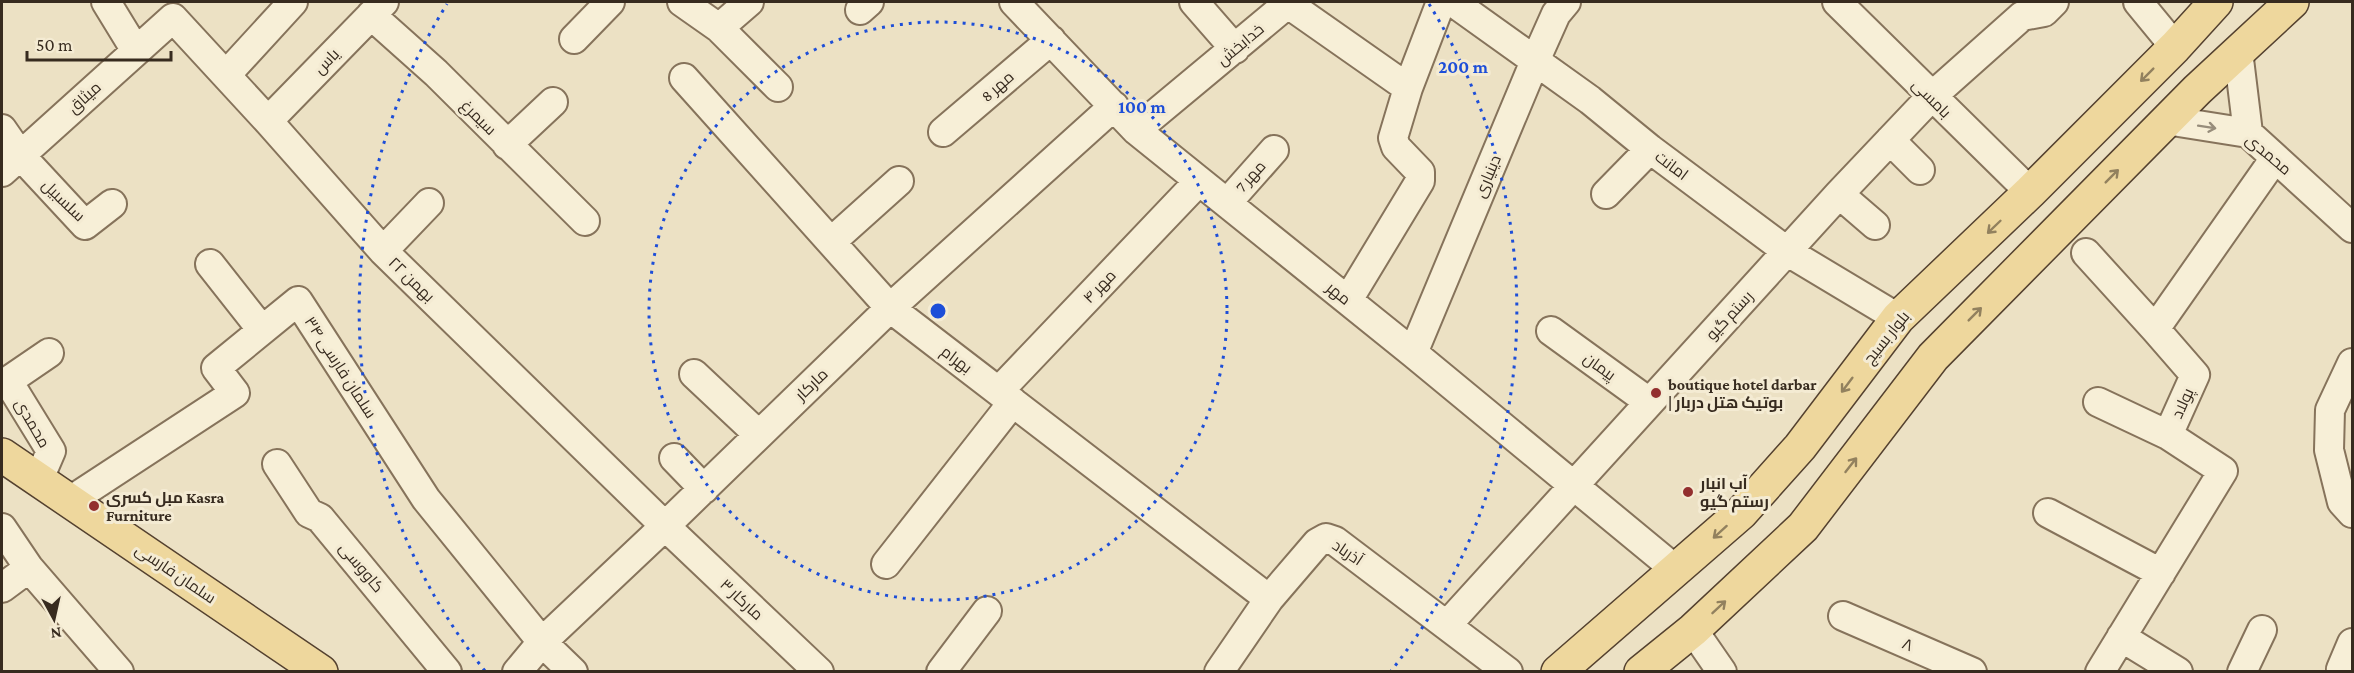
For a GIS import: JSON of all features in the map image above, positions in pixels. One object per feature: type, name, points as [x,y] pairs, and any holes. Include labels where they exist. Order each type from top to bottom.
[{"type":"main road","name":"بلوار بسیج","points":[[1558,672],[1740,513],[1800,447],[1898,318],[2030,192],[2175,47],[2216,2]]},
{"type":"main road","points":[[1641,672],[1694,630],[1803,527],[1933,357],[2166,120],[2292,2]]},
{"type":"main road","name":"سلمان فارسی","points":[[2,455],[321,672]]},
{"type":"street","points":[[106,2],[136,51]]},
{"type":"street","points":[[225,75],[293,2]]},
{"type":"street","points":[[574,39],[610,2]]},
{"type":"street","points":[[682,2],[718,28],[778,87]]},
{"type":"street","points":[[718,28],[749,2]]},
{"type":"street","name":"مهر","points":[[1016,2],[1136,130],[1348,300],[1676,570]]},
{"type":"street","points":[[1194,2],[1235,49]]},
{"type":"street","points":[[1348,300],[1420,181],[1420,172],[1416,166],[1396,147],[1394,142],[1408,88],[1441,2]]},
{"type":"street","name":"امانت","points":[[1453,2],[1590,100],[1650,149],[1788,252],[1898,318]]},
{"type":"street","name":"دینیاری","points":[[1413,353],[1535,61],[1556,14],[1566,2]]},
{"type":"street","name":"بامسی","points":[[1837,2],[2030,192]]},
{"type":"street","points":[[2017,9],[2044,12],[2054,2]]},
{"type":"street","points":[[2138,2],[2175,47]]},
{"type":"street","name":"خدابخش","points":[[1136,130],[1285,6],[1291,6],[1408,88]]},
{"type":"street","name":"یاس","points":[[268,121],[378,8]]},
{"type":"street","name":"سیمرغ","points":[[378,8],[436,73],[585,222]]},
{"type":"street","name":"رستم گیو","points":[[1447,625],[1839,194],[2017,9]]},
{"type":"street","name":"میثاق","points":[[11,163],[173,18]]},
{"type":"street","name":"۲۲ بهمن","points":[[173,18],[383,251],[665,526]]},
{"type":"street","name":"مهر 8","points":[[943,132],[1051,40]]},
{"type":"street","points":[[2238,51],[2248,133]]},
{"type":"street","name":"بهرام","points":[[684,78],[890,308],[1269,599]]},
{"type":"street","points":[[507,145],[553,102]]},
{"type":"street","name":"مارکار","points":[[517,672],[542,642],[890,308],[1113,106]]},
{"type":"street","name":"محمدی","points":[[2166,120],[2248,133],[2352,228]]},
{"type":"street","points":[[2,129],[11,163]]},
{"type":"street","points":[[1890,140],[1920,170]]},
{"type":"street","points":[[1606,194],[1650,149]]},
{"type":"street","name":"مهر 7","points":[[1227,203],[1274,150]]},
{"type":"street","points":[[2086,253],[2155,329],[2275,158]]},
{"type":"street","name":"سلسبیل","points":[[11,163],[85,225],[112,204]]},
{"type":"street","points":[[831,242],[899,181]]},
{"type":"street","name":"مهر ۴","points":[[886,564],[1006,397],[1199,181]]},
{"type":"street","points":[[1839,194],[1875,225]]},
{"type":"street","points":[[383,251],[429,203]]},
{"type":"street","points":[[210,264],[262,330]]},
{"type":"street","name":"سلمان فارسی ۳۴","points":[[70,501],[235,393],[216,368],[298,301],[426,499],[542,642]]},
{"type":"street","name":"پولاد","points":[[2100,672],[2223,471],[2168,435],[2195,375],[2155,329]]},
{"type":"street","name":"پیمان","points":[[1551,331],[1648,402]]},
{"type":"street","name":"محمدی","points":[[39,479],[51,451],[8,381],[50,353]]},
{"type":"street","points":[[2352,363],[2330,410],[2329,450],[2342,502],[2352,513]]},
{"type":"street","points":[[694,374],[759,435]]},
{"type":"street","points":[[2098,402],[2168,435]]},
{"type":"street","points":[[674,458],[704,489]]},
{"type":"street","name":"کاووسی","points":[[277,464],[309,513],[320,518],[447,672]]},
{"type":"street","points":[[2048,513],[2161,573]]},
{"type":"street","name":"مارکار ۳","points":[[665,526],[819,672]]},
{"type":"street","points":[[2,528],[29,568],[118,672]]},
{"type":"street","name":"آذرباد","points":[[1219,672],[1269,599],[1317,543],[1326,538],[1335,541],[1508,672]]},
{"type":"street","points":[[2,588],[29,568]]},
{"type":"street","points":[[941,672],[987,610]]},
{"type":"street","name":"۸","points":[[1843,616],[1972,672]]},
{"type":"street","points":[[1694,630],[1722,672]]},
{"type":"street","points":[[2242,672],[2262,630]]},
{"type":"street","points":[[2121,637],[2178,672]]},
{"type":"street","points":[[542,642],[573,672]]},
{"type":"street","points":[[2344,672],[2341,669],[2352,643]]},
{"type":"place","name":"boutique hotel darbar | بوتیک هتل دربار","points":[[1656,393]]},
{"type":"place","name":"آب انبار رستم گیو","points":[[1688,492]]},
{"type":"place","name":"مبل کسری Kasra Furniture","points":[[94,506]]}]
